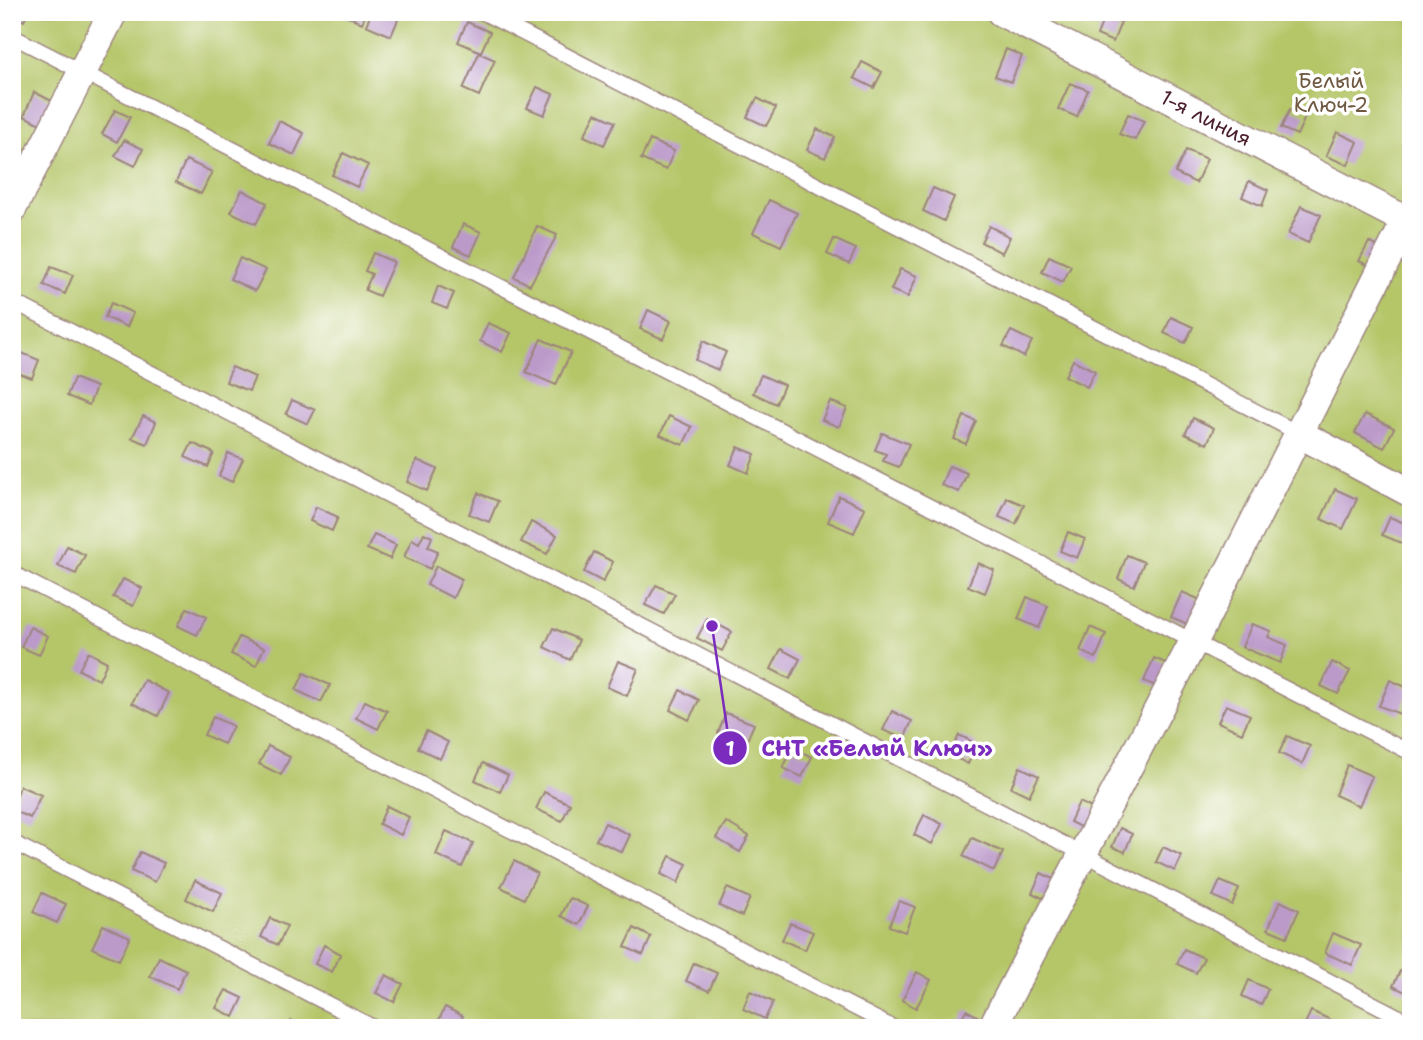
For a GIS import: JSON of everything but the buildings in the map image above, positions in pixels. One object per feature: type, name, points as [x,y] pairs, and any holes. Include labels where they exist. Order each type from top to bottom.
[{"type":"street","points":[[12,209],[113,12]]},
{"type":"street","name":"1-я линия","points":[[1001,12],[1408,222]]},
{"type":"street","points":[[992,1028],[1408,222]]},
{"type":"street","points":[[1298,433],[1411,493]]},
{"type":"lane","points":[[482,12],[1298,433]]},
{"type":"lane","points":[[12,36],[1411,753]]},
{"type":"lane","points":[[12,302],[1411,1023]]},
{"type":"lane","points":[[12,573],[894,1028]]},
{"type":"lane","points":[[12,842],[375,1028]]},
{"type":"green space","name":"Белый Ключ-2","points":[[12,12],[1411,12],[1411,1028],[12,1028]]},
{"type":"place","name":"СНТ «Белый Ключ»","points":[[712,626]]}]
